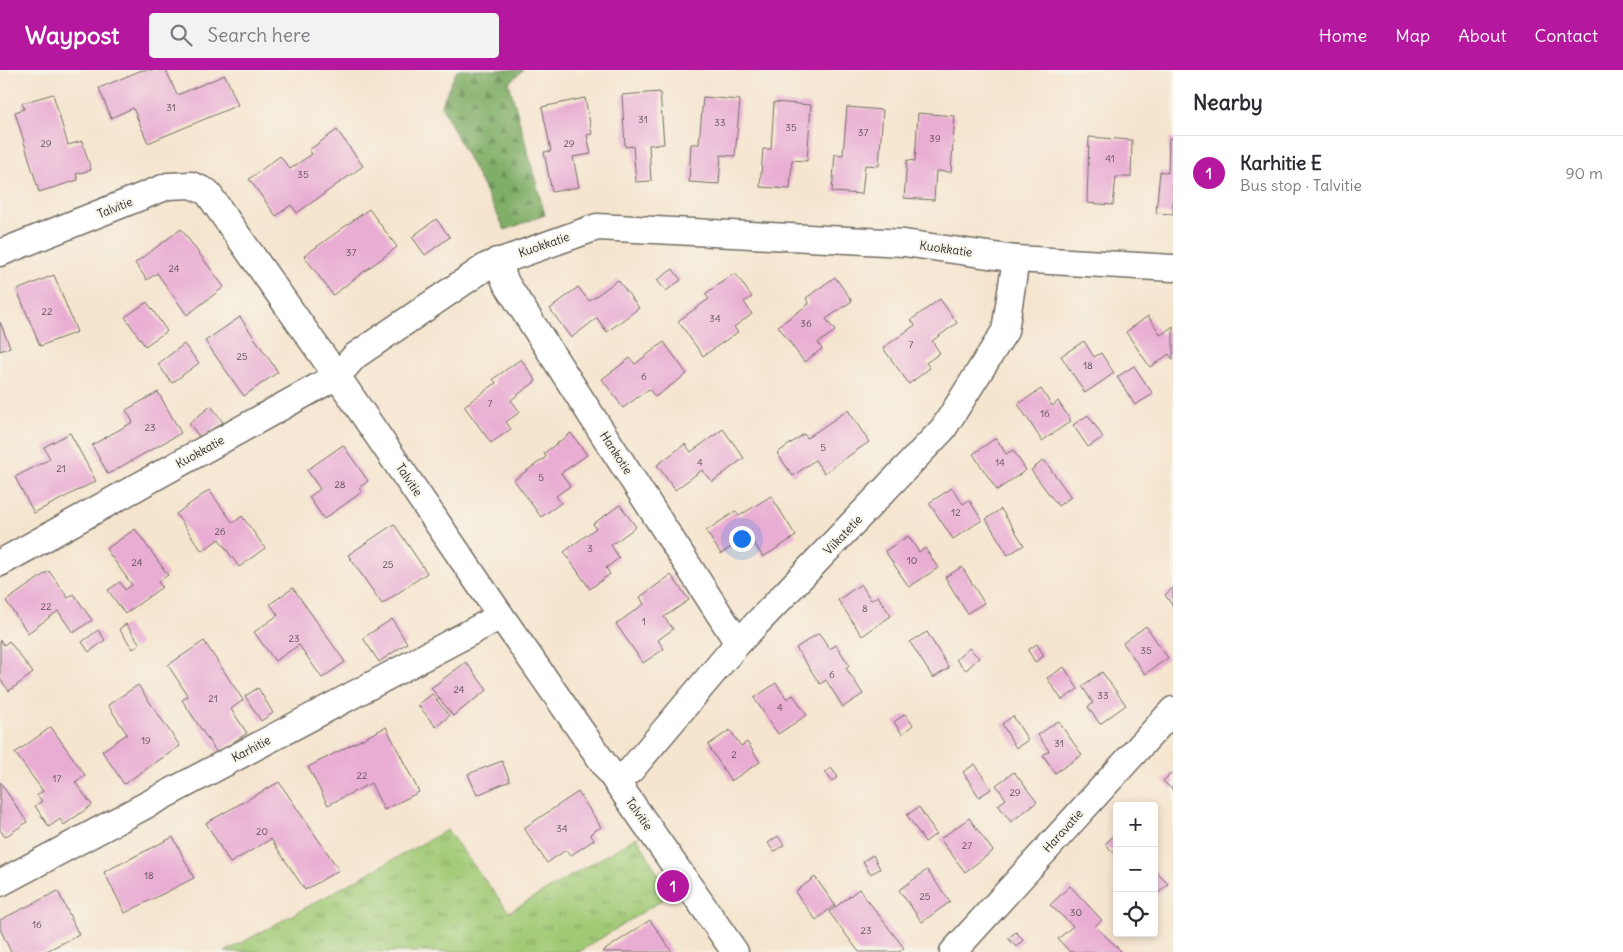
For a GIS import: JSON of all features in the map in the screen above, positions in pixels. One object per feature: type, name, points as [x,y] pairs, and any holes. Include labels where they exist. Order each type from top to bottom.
[{"type":"street","name":"Talvitie","points":[[0,253],[168,186],[191,185],[207,192],[338,376],[501,616],[735,952]]},
{"type":"street","name":"Kuokkatie","points":[[0,563],[338,376],[355,356],[487,266],[597,227],[904,243],[1016,259],[1173,268]]},
{"type":"street","name":"Viikatetie","points":[[616,781],[631,770],[738,643],[944,429],[1005,331],[1016,259]]},
{"type":"street","name":"Hankotie","points":[[497,261],[506,283],[738,643]]},
{"type":"street","name":"Karhitie","points":[[0,883],[501,616]]},
{"type":"street","name":"Haravatie","points":[[953,952],[1173,710]]},
{"type":"green space","points":[[457,70],[523,70],[509,83],[545,215],[505,230],[441,105]]},
{"type":"green space","points":[[447,830],[509,912],[637,837],[670,895],[579,952],[225,952]]},
{"type":"building","points":[[142,70],[166,70],[177,95],[225,75],[238,105],[148,143],[133,108],[111,118],[99,88]]},
{"type":"building","points":[[660,92],[664,144],[649,145],[651,181],[636,182],[633,146],[625,147],[622,95]]},
{"type":"building","points":[[53,94],[68,145],[82,141],[91,170],[76,174],[78,180],[39,192],[15,112],[24,109],[22,103]]},
{"type":"building","points":[[703,97],[740,100],[735,156],[721,155],[719,184],[689,182],[691,144],[699,144]]},
{"type":"building","points":[[585,98],[592,134],[587,135],[591,154],[573,157],[579,187],[552,192],[544,152],[551,151],[542,107]]},
{"type":"building","points":[[774,102],[811,105],[807,161],[792,160],[790,189],[760,187],[763,149],[771,149]]},
{"type":"building","points":[[847,107],[883,110],[879,166],[865,165],[862,194],[832,192],[835,154],[843,155]]},
{"type":"building","points":[[918,113],[955,116],[951,172],[936,171],[934,200],[904,198],[907,160],[915,161]]},
{"type":"building","points":[[337,130],[363,166],[297,213],[291,205],[276,216],[249,179],[280,156],[290,169],[312,154],[309,150]]},
{"type":"building","points":[[1089,137],[1132,140],[1131,177],[1116,177],[1113,205],[1087,203]]},
{"type":"building","points":[[1169,138],[1173,139],[1173,214],[1156,213],[1160,171],[1168,173]]},
{"type":"building","points":[[369,209],[397,247],[333,295],[304,256]]},
{"type":"building","points":[[436,219],[450,237],[425,255],[412,237]]},
{"type":"building","points":[[181,229],[224,287],[187,315],[157,273],[147,280],[135,263]]},
{"type":"building","points":[[673,269],[681,280],[666,291],[657,280]]},
{"type":"building","points":[[735,273],[752,297],[744,302],[752,314],[734,327],[738,332],[703,356],[678,321],[709,299],[705,294]]},
{"type":"building","points":[[54,275],[77,332],[40,346],[17,290]]},
{"type":"building","points":[[835,277],[852,301],[826,319],[835,331],[818,343],[822,349],[804,362],[778,326],[809,304],[806,298]]},
{"type":"building","points":[[618,280],[639,308],[607,332],[597,318],[571,338],[550,309],[578,287],[589,301]]},
{"type":"building","points":[[940,299],[957,323],[932,341],[940,353],[926,363],[930,368],[909,384],[883,348],[915,325],[911,320]]},
{"type":"building","points":[[147,302],[167,331],[145,346],[125,317]]},
{"type":"building","points":[[1148,316],[1161,335],[1173,326],[1173,360],[1169,354],[1150,367],[1126,332]]},
{"type":"building","points":[[240,317],[278,372],[244,396],[205,341]]},
{"type":"building","points":[[0,322],[10,347],[0,351]]},
{"type":"building","points":[[1084,341],[1094,357],[1101,353],[1114,373],[1085,393],[1061,356]]},
{"type":"building","points":[[664,342],[687,374],[655,397],[649,389],[623,408],[602,379],[630,358],[635,364]]},
{"type":"building","points":[[184,344],[199,363],[172,383],[158,364]]},
{"type":"building","points":[[521,359],[536,381],[511,400],[520,412],[506,422],[511,429],[491,443],[464,406],[496,383],[493,379]]},
{"type":"building","points":[[1134,366],[1153,394],[1135,405],[1117,377]]},
{"type":"building","points":[[1041,389],[1052,406],[1058,401],[1071,421],[1042,441],[1018,404]]},
{"type":"building","points":[[158,392],[181,433],[108,474],[92,445],[133,422],[126,410]]},
{"type":"building","points":[[211,406],[223,422],[200,438],[189,423]]},
{"type":"building","points":[[848,410],[869,442],[824,473],[815,460],[793,476],[777,453],[804,434],[807,438]]},
{"type":"building","points":[[1088,415],[1103,437],[1088,447],[1073,425]]},
{"type":"building","points":[[723,429],[744,458],[712,482],[702,470],[675,490],[657,465],[685,444],[691,452]]},
{"type":"building","points":[[70,433],[96,481],[34,513],[15,477],[50,459],[44,447]]},
{"type":"building","points":[[571,433],[587,455],[561,473],[570,486],[556,496],[561,503],[541,517],[514,480],[546,457],[544,453]]},
{"type":"building","points":[[996,438],[1006,454],[1013,450],[1026,470],[997,490],[973,454]]},
{"type":"building","points":[[343,445],[368,481],[359,488],[362,492],[324,519],[309,497],[320,489],[307,470]]},
{"type":"building","points":[[1044,460],[1071,497],[1058,506],[1031,470]]},
{"type":"building","points":[[952,488],[963,504],[969,500],[982,520],[953,539],[929,503]]},
{"type":"building","points":[[209,490],[233,523],[242,516],[265,548],[239,567],[219,539],[202,551],[176,514]]},
{"type":"building","points":[[771,496],[796,536],[763,557],[749,535],[721,554],[706,531],[736,511],[739,516]]},
{"type":"building","points":[[620,505],[636,527],[611,545],[619,558],[606,568],[610,574],[590,589],[564,552],[596,528],[593,524]]},
{"type":"building","points":[[1001,509],[1024,545],[1008,555],[986,519]]},
{"type":"building","points":[[394,524],[427,573],[382,604],[348,555]]},
{"type":"building","points":[[135,529],[168,575],[158,582],[162,587],[125,614],[108,590],[120,582],[125,590],[132,585],[106,549]]},
{"type":"building","points":[[908,536],[919,552],[925,548],[938,568],[909,587],[885,551]]},
{"type":"building","points":[[962,567],[984,603],[967,613],[945,577]]},
{"type":"building","points":[[49,571],[68,598],[74,594],[92,620],[73,633],[58,611],[28,633],[6,601]]},
{"type":"building","points":[[671,575],[689,600],[664,617],[673,629],[658,640],[664,649],[643,663],[616,624],[644,604],[640,597]]},
{"type":"building","points":[[861,584],[871,600],[878,596],[891,616],[862,636],[838,600]]},
{"type":"building","points":[[293,588],[345,662],[322,678],[299,645],[275,661],[254,632],[278,615],[270,604]]},
{"type":"building","points":[[1173,588],[1173,606],[1165,595]]},
{"type":"building","points":[[392,619],[407,643],[379,662],[363,638]]},
{"type":"building","points":[[126,624],[140,644],[133,649],[119,629]]},
{"type":"building","points":[[1146,626],[1168,658],[1145,674],[1123,643]]},
{"type":"building","points":[[98,630],[105,640],[89,652],[82,642]]},
{"type":"building","points":[[927,632],[949,668],[933,678],[910,642]]},
{"type":"building","points":[[819,633],[830,649],[836,645],[849,665],[846,668],[863,694],[843,707],[826,680],[820,684],[796,648]]},
{"type":"building","points":[[0,640],[4,645],[9,641],[33,673],[9,691],[0,679]]},
{"type":"building","points":[[204,641],[243,700],[231,709],[247,733],[217,753],[182,700],[188,696],[168,665]]},
{"type":"building","points":[[1037,644],[1044,656],[1035,662],[1028,650]]},
{"type":"building","points":[[969,648],[979,658],[966,670],[956,660]]},
{"type":"building","points":[[466,662],[487,690],[453,716],[431,688]]},
{"type":"building","points":[[1064,667],[1078,689],[1062,700],[1047,678]]},
{"type":"building","points":[[1102,672],[1126,705],[1100,724],[1088,707],[1093,703],[1082,686]]},
{"type":"building","points":[[776,683],[787,699],[793,695],[807,715],[778,734],[754,698]]},
{"type":"building","points":[[138,685],[180,746],[124,784],[102,751],[127,734],[108,705]]},
{"type":"building","points":[[258,688],[273,713],[261,721],[245,696]]},
{"type":"building","points":[[432,694],[449,716],[436,727],[418,705]]},
{"type":"building","points":[[905,714],[913,725],[902,734],[894,722]]},
{"type":"building","points":[[1013,716],[1028,740],[1016,748],[1002,724]]},
{"type":"building","points":[[1058,721],[1082,755],[1055,773],[1043,755],[1049,751],[1038,735]]},
{"type":"building","points":[[51,727],[85,775],[75,782],[92,805],[64,825],[60,819],[49,827],[35,806],[42,801],[37,795],[43,791],[15,753]]},
{"type":"building","points":[[386,727],[419,792],[384,810],[371,783],[328,805],[308,767]]},
{"type":"building","points":[[730,730],[741,746],[747,742],[760,762],[731,781],[708,745]]},
{"type":"building","points":[[502,761],[510,781],[477,795],[468,774]]},
{"type":"building","points":[[975,764],[991,789],[979,797],[963,772]]},
{"type":"building","points":[[831,768],[838,777],[832,781],[825,772]]},
{"type":"building","points":[[1014,772],[1037,802],[1011,822],[998,805],[1006,799],[996,785]]},
{"type":"building","points":[[1173,772],[1173,790],[1163,781]]},
{"type":"building","points":[[0,782],[27,822],[5,837],[0,830]]},
{"type":"building","points":[[279,782],[339,870],[305,890],[271,839],[230,863],[206,823]]},
{"type":"building","points":[[578,792],[601,827],[590,834],[594,840],[570,856],[566,850],[547,863],[524,828]]},
{"type":"building","points":[[919,807],[936,834],[925,842],[907,815]]},
{"type":"building","points":[[969,818],[993,851],[965,872],[940,839]]},
{"type":"building","points":[[778,836],[784,845],[774,852],[768,843]]},
{"type":"building","points":[[173,837],[194,878],[125,913],[104,872]]},
{"type":"building","points":[[1113,837],[1113,852],[1105,844]]},
{"type":"building","points":[[873,855],[880,869],[870,874],[863,861]]},
{"type":"building","points":[[927,870],[950,902],[922,922],[899,890]]},
{"type":"building","points":[[1158,874],[1168,884],[1158,893]]},
{"type":"building","points":[[815,877],[835,905],[816,920],[795,892]]},
{"type":"building","points":[[1070,886],[1102,920],[1095,926],[1122,952],[1070,952],[1058,939],[1073,926],[1050,905]]},
{"type":"building","points":[[859,889],[904,948],[899,952],[859,952],[829,912]]},
{"type":"building","points":[[58,891],[79,935],[44,952],[11,952],[0,929],[0,920]]},
{"type":"building","points":[[650,920],[672,952],[602,952]]},
{"type":"building","points":[[1016,932],[1023,940],[1016,947],[1008,938]]},
{"type":"place","name":"Karhitie E","points":[[673,886]]}]
